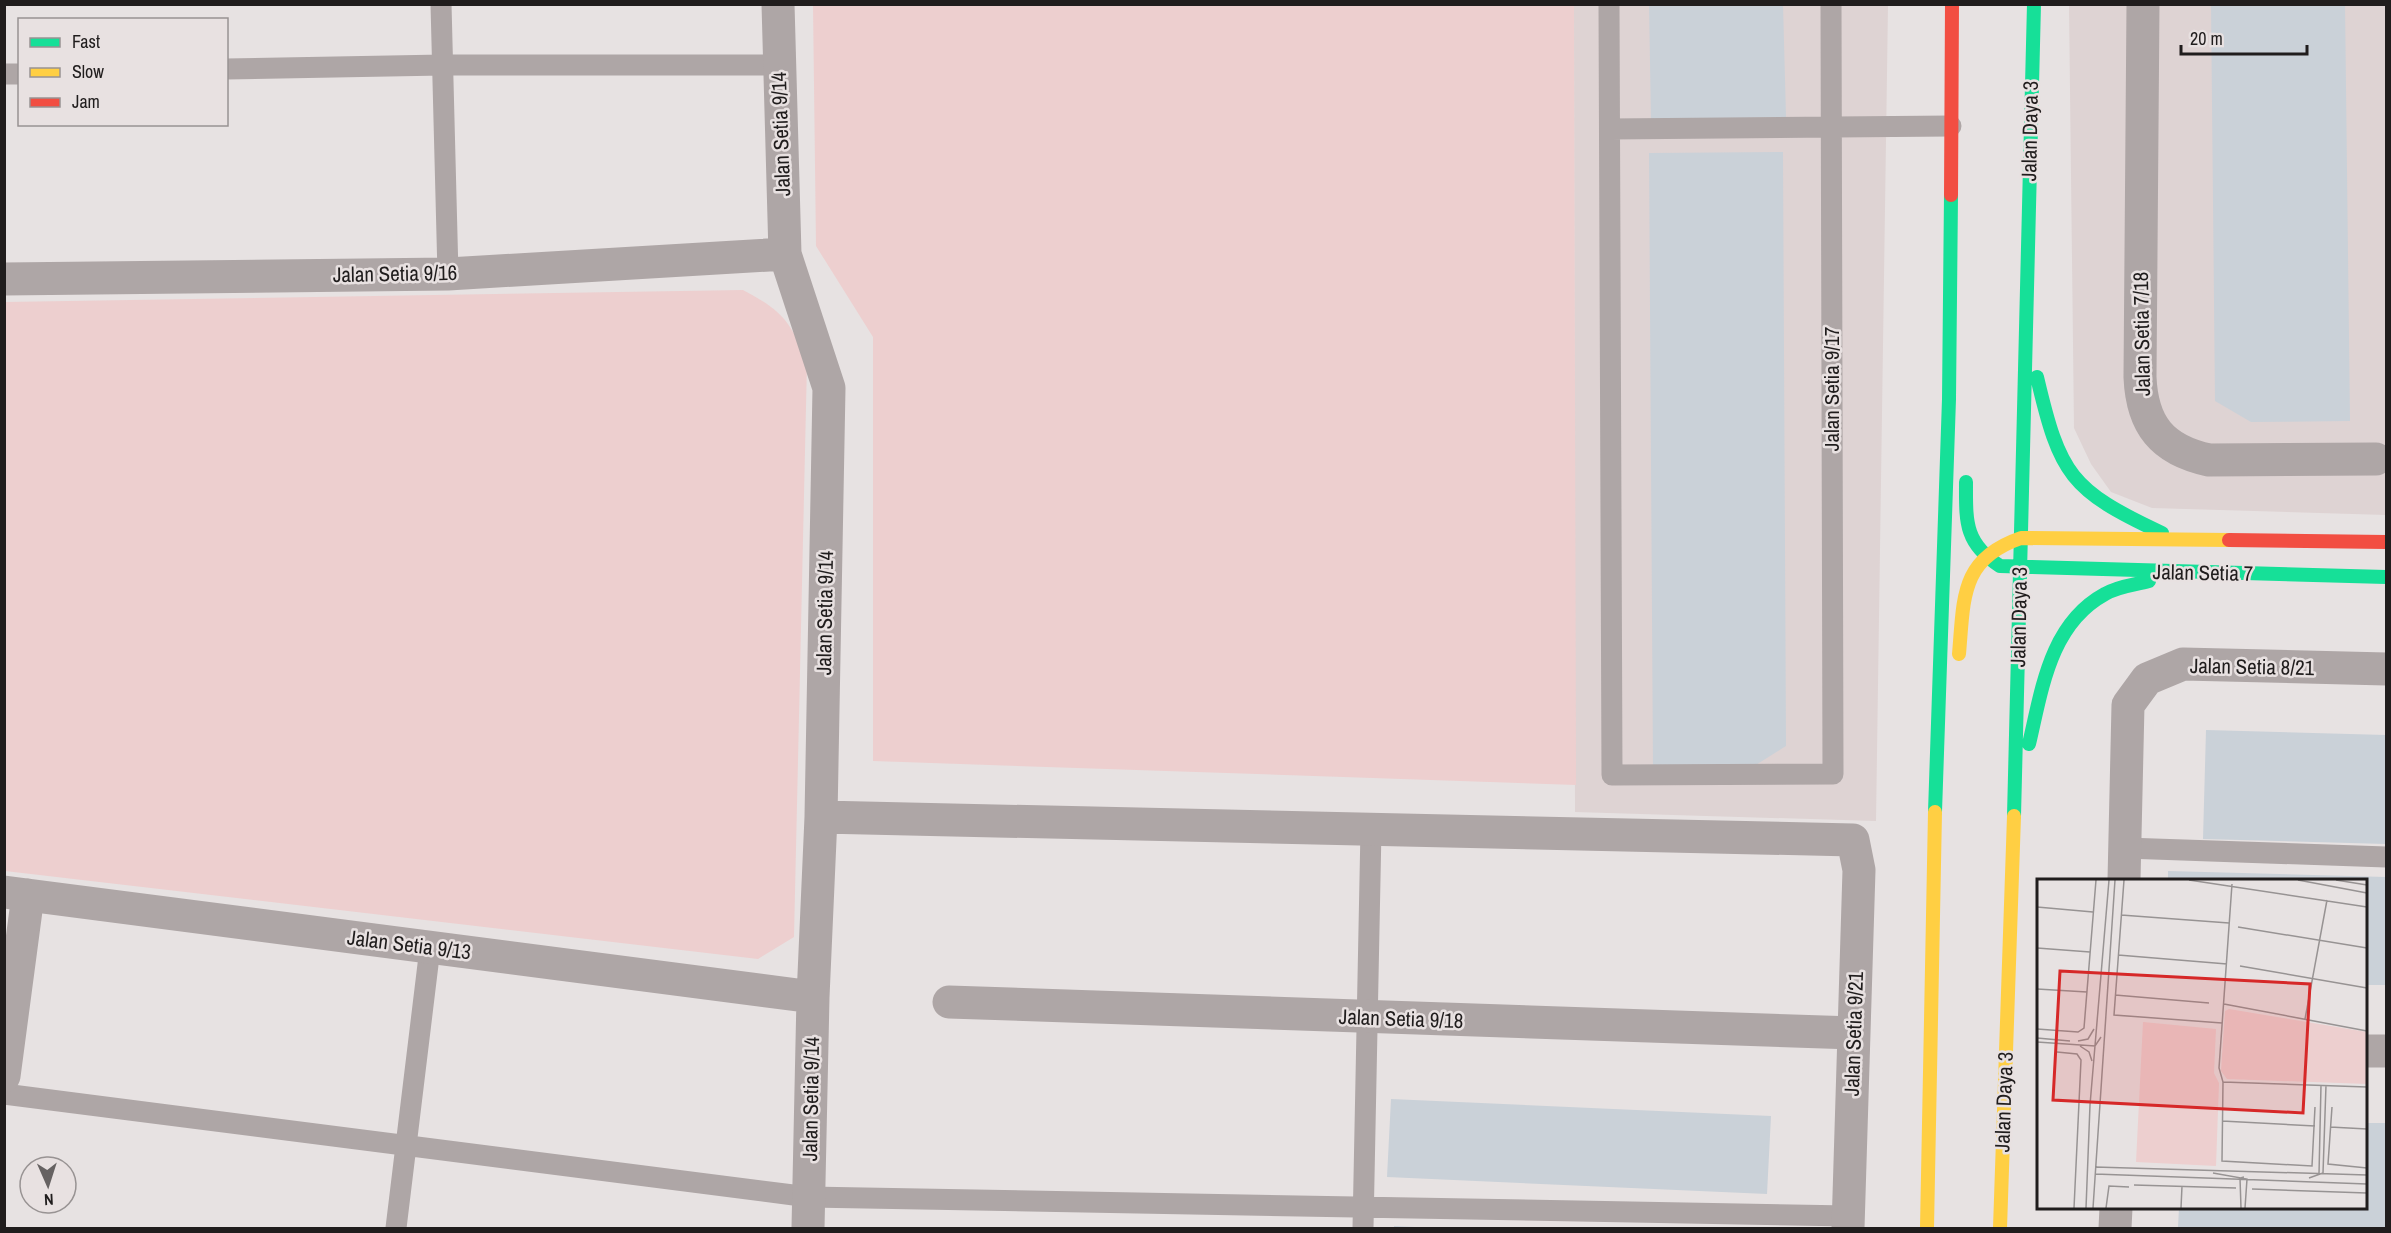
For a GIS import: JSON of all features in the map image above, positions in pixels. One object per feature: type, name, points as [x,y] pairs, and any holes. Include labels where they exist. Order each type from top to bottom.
[{"type":"street","name":"Jalan Setia 9/14","points":[[778,4],[785,254],[829,388],[821,817],[813,997],[808,1213]]},
{"type":"street","points":[[1927,1228],[1936,724],[1949,399],[1952,4]]},
{"type":"street","name":"Jalan Daya 3","points":[[2000,1228],[2015,798],[2034,4]]},
{"type":"street","name":"Jalan Setia 7/18","points":[[2143,4],[2141,401],[2151,426],[2168,444],[2188,456],[2209,460],[2376,459]]},
{"type":"street","name":"Jalan Setia 9/16","points":[[4,279],[448,274],[785,254]]},
{"type":"street","points":[[2026,325],[2056,452],[2074,481],[2092,498],[2115,512],[2175,538]]},
{"type":"street","points":[[1949,399],[1961,431]]},
{"type":"street","points":[[1958,665],[1968,579],[1982,556],[1973,544],[1967,524],[1965,465]]},
{"type":"street","name":"Jalan Setia 7","points":[[2386,542],[2021,538],[2001,542],[1982,556],[2000,566],[2019,568],[2386,577]]},
{"type":"street","points":[[2015,798],[2055,644],[2069,621],[2087,604],[2106,593],[2180,572]]},
{"type":"street","name":"Jalan Setia 8/21","points":[[2124,879],[2128,705],[2147,679],[2183,664],[2386,669]]},
{"type":"street","points":[[1936,724],[1953,686]]},
{"type":"street","points":[[821,817],[1371,829]]},
{"type":"street","name":"Jalan Setia 9/21","points":[[1371,829],[1853,840],[1859,870],[1849,1222]]},
{"type":"street","points":[[4,1076],[16,893]]},
{"type":"street","name":"Jalan Setia 9/13","points":[[16,893],[813,997]]},
{"type":"street","name":"Jalan Setia 9/18","points":[[949,1002],[1854,1033]]},
{"type":"street","points":[[2367,1051],[2386,1051]]},
{"type":"street","points":[[2115,1228],[2116,1209]]},
{"type":"lane","points":[[441,4],[448,274]]},
{"type":"lane","points":[[1609,4],[1610,129],[1951,126]]},
{"type":"lane","name":"Jalan Setia 9/17","points":[[1610,129],[1612,775],[1833,774],[1831,4]]},
{"type":"lane","points":[[228,69],[443,64],[779,65]]},
{"type":"lane","points":[[1363,1228],[1371,829]]},
{"type":"lane","points":[[2125,848],[2386,856]]},
{"type":"lane","points":[[396,1228],[430,948]]},
{"type":"lane","points":[[4,1094],[406,1145],[808,1213],[1363,1207],[1849,1222]]},
{"type":"shaded area","points":[[813,5],[1574,5],[1576,785],[873,761],[873,337],[816,246]]},
{"type":"shaded area","points":[[1574,5],[1888,5],[1876,821],[1575,812]]},
{"type":"shaded area","points":[[2069,5],[2386,5],[2386,515],[2152,508],[2111,492],[2091,464],[2074,428]]},
{"type":"shaded area","points":[[743,290],[768,304],[784,319],[796,337],[807,363],[794,937],[758,959],[5,871],[5,302]]},
{"type":"building","points":[[1649,4],[1783,4],[1786,117],[1651,120]]},
{"type":"building","points":[[2211,4],[2345,4],[2350,421],[2251,422],[2215,401]]},
{"type":"building","points":[[1783,152],[1786,746],[1751,768],[1653,769],[1649,153]]},
{"type":"building","points":[[2206,730],[2386,735],[2386,844],[2203,839]]},
{"type":"building","points":[[2168,871],[2386,877],[2386,985],[2367,985],[2367,879],[2168,879]]},
{"type":"building","points":[[1391,1099],[1771,1116],[1767,1194],[1387,1177]]},
{"type":"building","points":[[2367,1123],[2386,1123],[2386,1228],[2178,1227],[2179,1209],[2367,1209]]},
{"type":"building","points":[[1394,1226],[1415,1227],[1415,1228],[1394,1228]]},
{"type":"traffic: fast","points":[[2014,816],[2034,4]]},
{"type":"traffic: fast","points":[[1935,812],[1949,399],[1951,195]]},
{"type":"traffic: fast","points":[[2037,377],[2053,437],[2062,458],[2074,476],[2088,491],[2107,504],[2162,533]]},
{"type":"traffic: fast","points":[[1966,482],[1967,520],[1973,540],[1979,549],[2000,566],[2386,577]]},
{"type":"traffic: fast","points":[[2029,744],[2051,660],[2072,622],[2086,607],[2110,591],[2149,581]]},
{"type":"traffic: slow","points":[[1959,654],[1965,598],[1976,569],[1986,557],[2021,538],[2229,540]]},
{"type":"traffic: slow","points":[[1927,1228],[1935,812]]},
{"type":"traffic: slow","points":[[2000,1228],[2014,816]]},
{"type":"traffic: jam","points":[[1951,195],[1952,4]]},
{"type":"traffic: jam","points":[[2229,540],[2386,542]]}]
